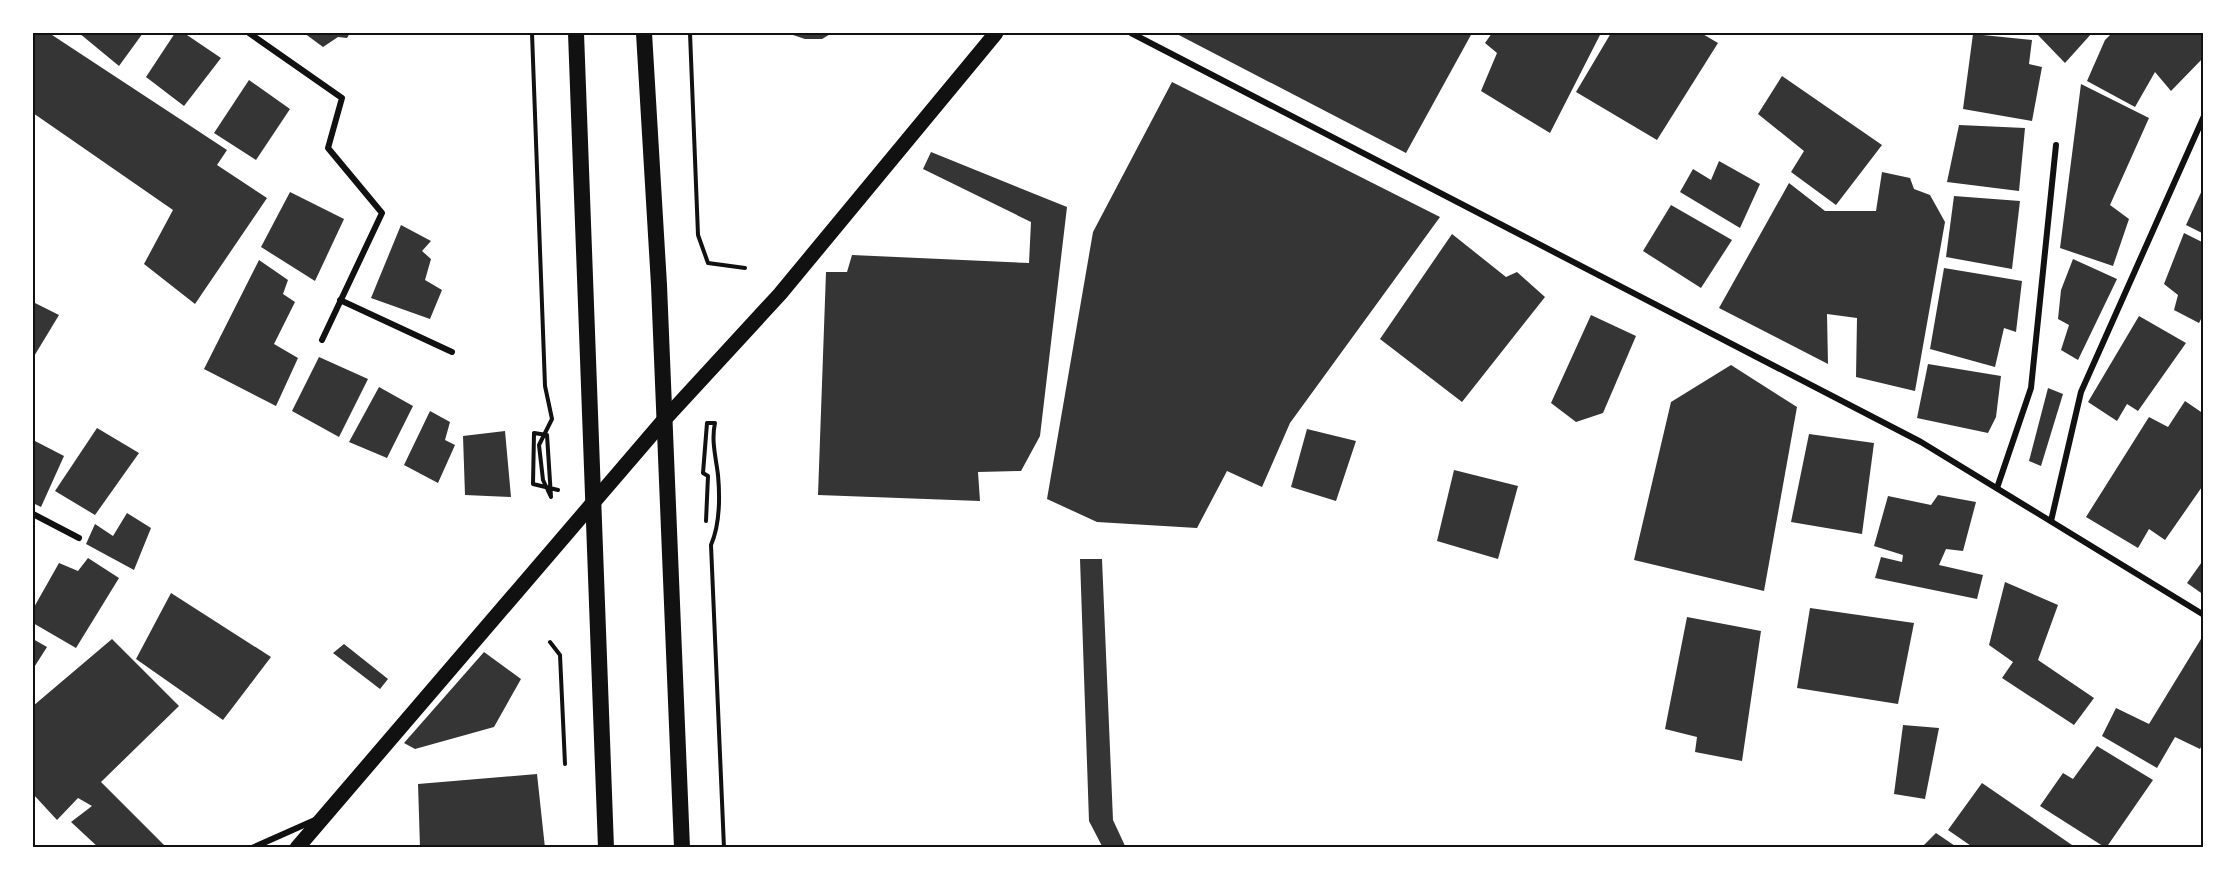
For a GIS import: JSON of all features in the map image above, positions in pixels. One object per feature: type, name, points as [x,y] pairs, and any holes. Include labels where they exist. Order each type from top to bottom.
[{"type":"highway","points":[[576,33],[606,848]]},
{"type":"highway","points":[[644,33],[664,420],[682,848]]},
{"type":"main road","points":[[297,848],[593,506],[664,420],[780,294],[996,33]]},
{"type":"street","points":[[249,33],[342,98],[328,148],[382,213],[322,340]]},
{"type":"street","points":[[1131,33],[1590,268],[1921,442],[2204,615]]},
{"type":"street","points":[[2051,521],[2081,392],[2204,116]]},
{"type":"street","points":[[1997,488],[2031,388],[2056,145]]},
{"type":"street","points":[[340,300],[452,352]]},
{"type":"street","points":[[33,513],[79,538]]},
{"type":"street","points":[[252,848],[328,814]]},
{"type":"path","points":[[532,33],[545,386],[552,419],[539,445],[543,480],[551,497],[550,478]]},
{"type":"path","points":[[690,33],[698,235],[708,262],[745,268]]},
{"type":"path","points":[[710,417],[707,423],[715,423],[713,432],[718,478],[717,531],[711,545],[724,848]]},
{"type":"path","points":[[550,642],[560,655],[566,769]]},
{"type":"building","points":[[33,33],[49,33],[227,150],[217,165],[267,198],[195,304],[144,264],[173,210],[33,113]]},
{"type":"building","points":[[79,33],[143,33],[119,66]]},
{"type":"building","points":[[175,33],[184,33],[221,58],[184,106],[146,77]]},
{"type":"building","points":[[304,33],[350,33],[347,38],[338,37],[323,47]]},
{"type":"building","points":[[787,33],[832,33],[822,39],[805,39]]},
{"type":"building","points":[[1175,33],[1472,33],[1406,153]]},
{"type":"building","points":[[1492,33],[1601,33],[1550,133],[1481,91],[1497,53],[1485,43]]},
{"type":"building","points":[[1611,33],[1701,33],[1718,43],[1657,140],[1576,92]]},
{"type":"building","points":[[2036,33],[2092,33],[2065,63]]},
{"type":"building","points":[[2112,33],[2204,33],[2204,57],[2171,91],[2155,72],[2135,107],[2087,81],[2105,40]]},
{"type":"building","points":[[1973,34],[2032,40],[2029,64],[2042,67],[2032,121],[1963,109]]},
{"type":"building","points":[[1782,76],[1882,145],[1836,205],[1791,172],[1804,151],[1758,114]]},
{"type":"building","points":[[249,80],[290,109],[256,160],[214,133]]},
{"type":"building","points":[[1172,82],[1440,217],[1290,423],[1262,487],[1227,471],[1197,528],[1097,522],[1047,499],[1093,232]]},
{"type":"building","points":[[2081,84],[2149,118],[2110,205],[2129,219],[2113,266],[2060,248]]},
{"type":"building","points":[[1959,125],[2025,128],[2019,191],[1947,182]]},
{"type":"building","points":[[931,152],[1067,207],[1040,436],[1021,471],[978,472],[980,501],[818,495],[826,272],[847,272],[852,255],[1029,263],[1031,222],[923,169]]},
{"type":"building","points":[[1719,161],[1760,184],[1740,228],[1680,192],[1693,169],[1711,180]]},
{"type":"building","points":[[1882,172],[1910,178],[1914,189],[1930,195],[1945,222],[1915,391],[1856,377],[1857,318],[1827,314],[1828,364],[1719,308],[1789,183],[1825,211],[1876,211]]},
{"type":"building","points":[[2204,186],[2204,234],[2186,225]]},
{"type":"building","points":[[290,192],[344,219],[315,281],[261,247]]},
{"type":"building","points":[[1954,196],[2020,201],[2012,269],[1946,257]]},
{"type":"building","points":[[1671,205],[1732,240],[1701,288],[1643,251]]},
{"type":"building","points":[[401,225],[431,241],[422,251],[431,259],[425,280],[442,290],[430,319],[371,298]]},
{"type":"building","points":[[2184,233],[2204,243],[2204,313],[2199,323],[2174,310],[2178,295],[2164,284]]},
{"type":"building","points":[[1452,234],[1506,277],[1517,272],[1545,297],[1462,402],[1380,339]]},
{"type":"building","points":[[2073,259],[2117,279],[2078,360],[2061,350],[2069,325],[2058,319],[2061,290]]},
{"type":"building","points":[[259,260],[288,280],[283,294],[295,302],[274,344],[298,358],[276,406],[204,369]]},
{"type":"building","points":[[1944,268],[2022,281],[2016,332],[2004,328],[1995,367],[1930,349]]},
{"type":"building","points":[[33,302],[59,315],[33,358]]},
{"type":"building","points":[[1591,315],[1636,336],[1603,413],[1576,422],[1551,403]]},
{"type":"building","points":[[2139,316],[2186,343],[2138,411],[2127,404],[2117,421],[2088,402]]},
{"type":"building","points":[[319,357],[368,379],[339,437],[292,411]]},
{"type":"building","points":[[1928,364],[2001,376],[1996,417],[1988,433],[1917,418]]},
{"type":"building","points":[[1731,365],[1797,407],[1764,591],[1634,560],[1671,402]]},
{"type":"building","points":[[379,387],[413,406],[387,458],[349,442]]},
{"type":"building","points":[[2048,388],[2063,394],[2041,466],[2029,461]]},
{"type":"building","points":[[2185,401],[2204,414],[2204,484],[2165,540],[2149,529],[2138,548],[2086,517],[2149,417],[2168,427]]},
{"type":"building","points":[[430,411],[450,422],[445,440],[455,445],[438,483],[404,465]]},
{"type":"building","points":[[97,428],[139,453],[95,515],[55,491]]},
{"type":"building","points":[[1307,429],[1356,441],[1336,501],[1291,487]]},
{"type":"building","points":[[505,431],[511,497],[465,495],[463,436]]},
{"type":"building","points":[[1809,434],[1874,443],[1862,534],[1791,522]]},
{"type":"building","points":[[33,440],[64,456],[41,507],[33,503]]},
{"type":"building","points":[[1454,470],[1518,486],[1498,559],[1437,541]]},
{"type":"building","points":[[1938,495],[1976,502],[1963,551],[1946,549],[1939,565],[1983,575],[1977,599],[1875,578],[1881,557],[1902,562],[1903,555],[1874,546],[1888,496],[1931,505]]},
{"type":"building","points":[[127,513],[151,528],[134,570],[86,544],[95,524],[113,536]]},
{"type":"building","points":[[88,558],[119,578],[76,648],[33,623],[33,609],[59,563],[78,571]]},
{"type":"building","points":[[1080,559],[1102,559],[1113,820],[1126,848],[1103,848],[1089,821]]},
{"type":"building","points":[[2204,559],[2204,595],[2187,583]]},
{"type":"building","points":[[2005,582],[2058,605],[2038,660],[2094,698],[2074,725],[2002,678],[2013,662],[1989,645]]},
{"type":"building","points":[[171,593],[271,657],[223,720],[136,659]]},
{"type":"building","points":[[1810,608],[1914,623],[1898,704],[1797,688]]},
{"type":"building","points":[[1687,617],[1761,631],[1742,761],[1695,752],[1697,737],[1665,729]]},
{"type":"building","points":[[2204,634],[2204,741],[2200,749],[2175,737],[2157,768],[2102,736],[2116,708],[2149,724]]},
{"type":"building","points":[[33,639],[47,647],[33,669]]},
{"type":"building","points":[[112,639],[179,706],[101,782],[167,848],[99,848],[71,822],[92,806],[78,798],[57,820],[33,794],[33,706]]},
{"type":"building","points":[[344,644],[388,679],[380,689],[333,653]]},
{"type":"building","points":[[484,652],[521,679],[494,727],[415,749],[404,743]]},
{"type":"building","points":[[1903,725],[1939,728],[1925,799],[1894,794]]},
{"type":"building","points":[[2097,746],[2153,780],[2106,848],[2040,806],[2063,773],[2073,779]]},
{"type":"building","points":[[537,774],[545,848],[420,848],[418,784]]},
{"type":"building","points":[[1982,783],[2072,845],[2069,848],[1974,848],[1948,830]]},
{"type":"building","points":[[1936,833],[1958,848],[1921,848]]}]
